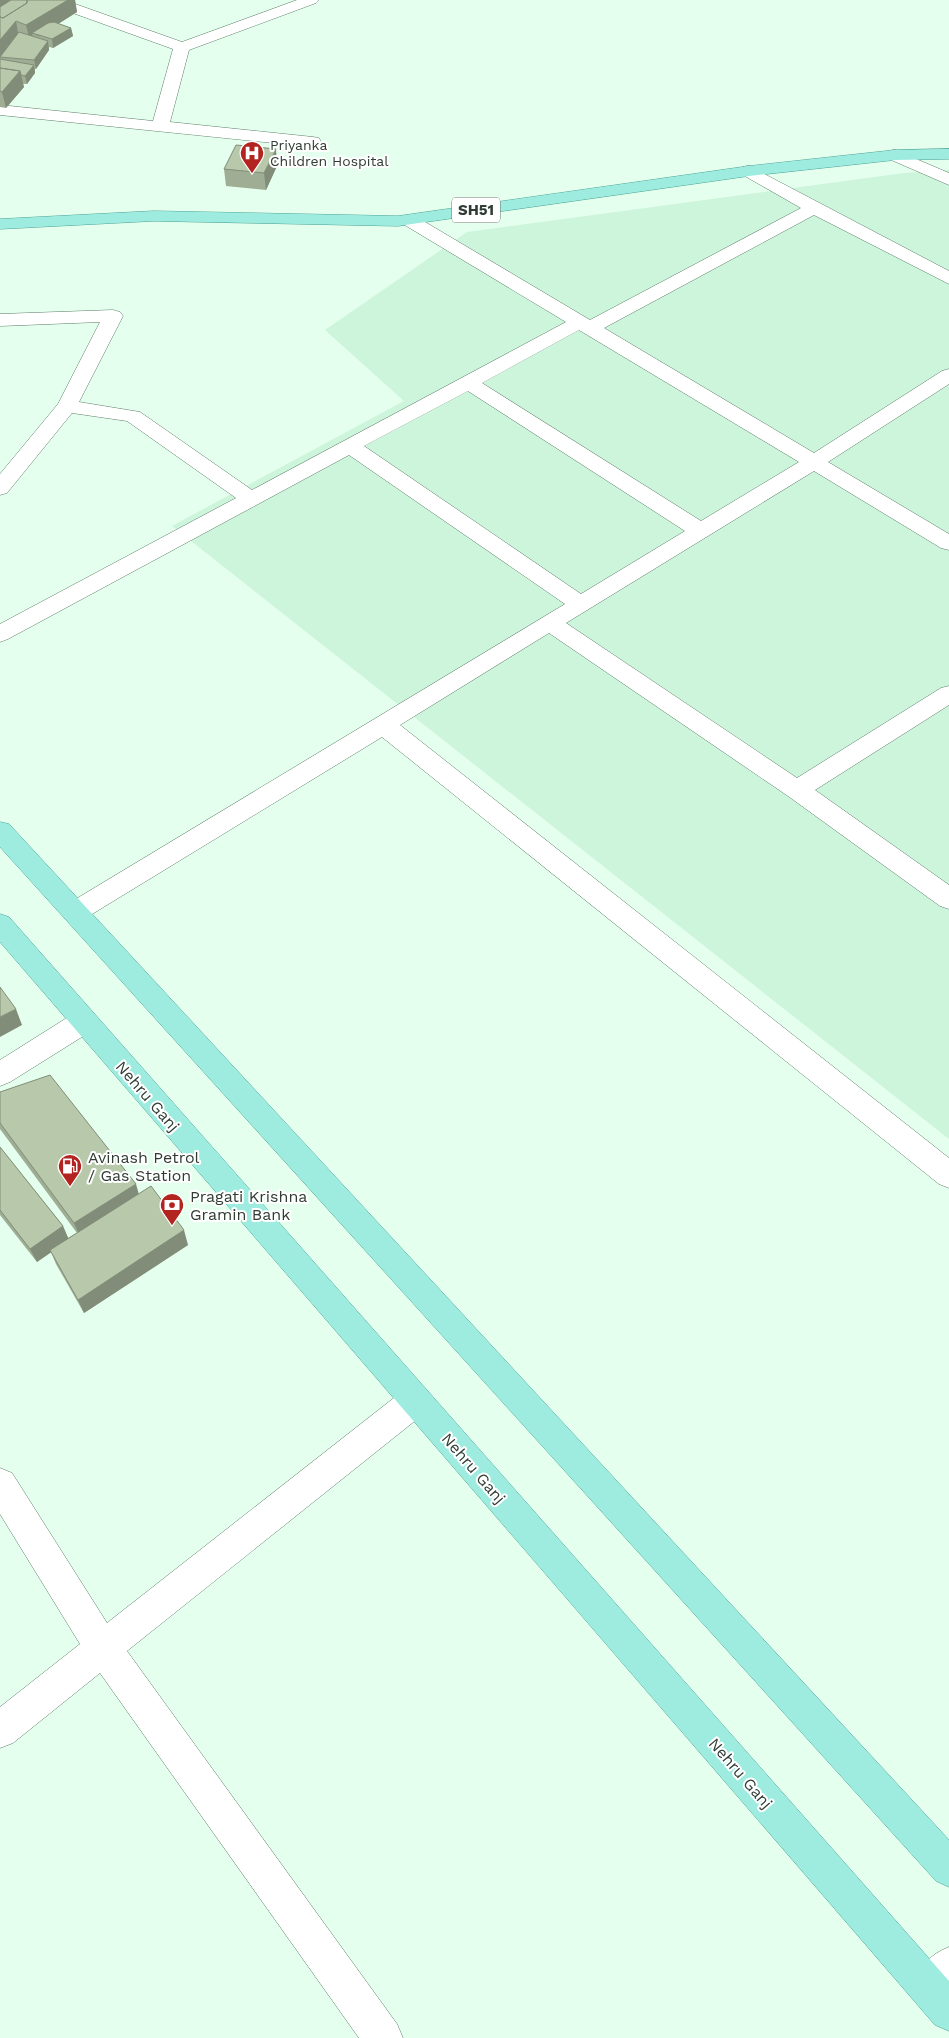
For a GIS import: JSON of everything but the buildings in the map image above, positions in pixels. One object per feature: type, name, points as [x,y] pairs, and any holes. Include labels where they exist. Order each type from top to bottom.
[{"type":"main road","name":"SH51","points":[[0,224],[154,216],[409,220],[749,171],[895,155],[949,154]]},
{"type":"main road","points":[[0,831],[949,1868]]},
{"type":"main road","name":"Nehru Ganj","points":[[0,924],[83,1022],[415,1401],[942,1989]]},
{"type":"street","points":[[50,0],[182,47],[311,0]]},
{"type":"street","points":[[160,127],[182,47]]},
{"type":"street","points":[[0,110],[313,142]]},
{"type":"street","points":[[895,155],[949,180]]},
{"type":"street","points":[[749,171],[814,208],[949,278]]},
{"type":"street","points":[[0,634],[468,382],[585,325],[814,208]]},
{"type":"street","points":[[409,220],[949,543]]},
{"type":"street","points":[[0,320],[113,316],[67,406],[0,488]]},
{"type":"street","points":[[74,912],[814,462],[949,375]]},
{"type":"street","points":[[468,382],[701,531]]},
{"type":"street","points":[[67,406],[133,416],[251,499]]},
{"type":"street","points":[[350,446],[581,604]]},
{"type":"street","points":[[550,623],[797,790],[949,899]]},
{"type":"street","points":[[797,790],[949,694]]},
{"type":"street","points":[[383,724],[949,1175]]},
{"type":"street","points":[[0,1074],[83,1022]]},
{"type":"street","points":[[0,1730],[415,1401]]},
{"type":"street","points":[[0,1484],[103,1648],[383,2038]]},
{"type":"shaded area","points":[[949,170],[949,1139],[172,526],[404,401],[325,330],[467,232],[904,173]]},
{"type":"place","name":"Priyanka Children Hospital","points":[[252,174]]},
{"type":"place","name":"Avinash Petrol / Gas Station","points":[[70,1187]]},
{"type":"place","name":"Pragati Krishna Gramin Bank","points":[[172,1226]]}]
